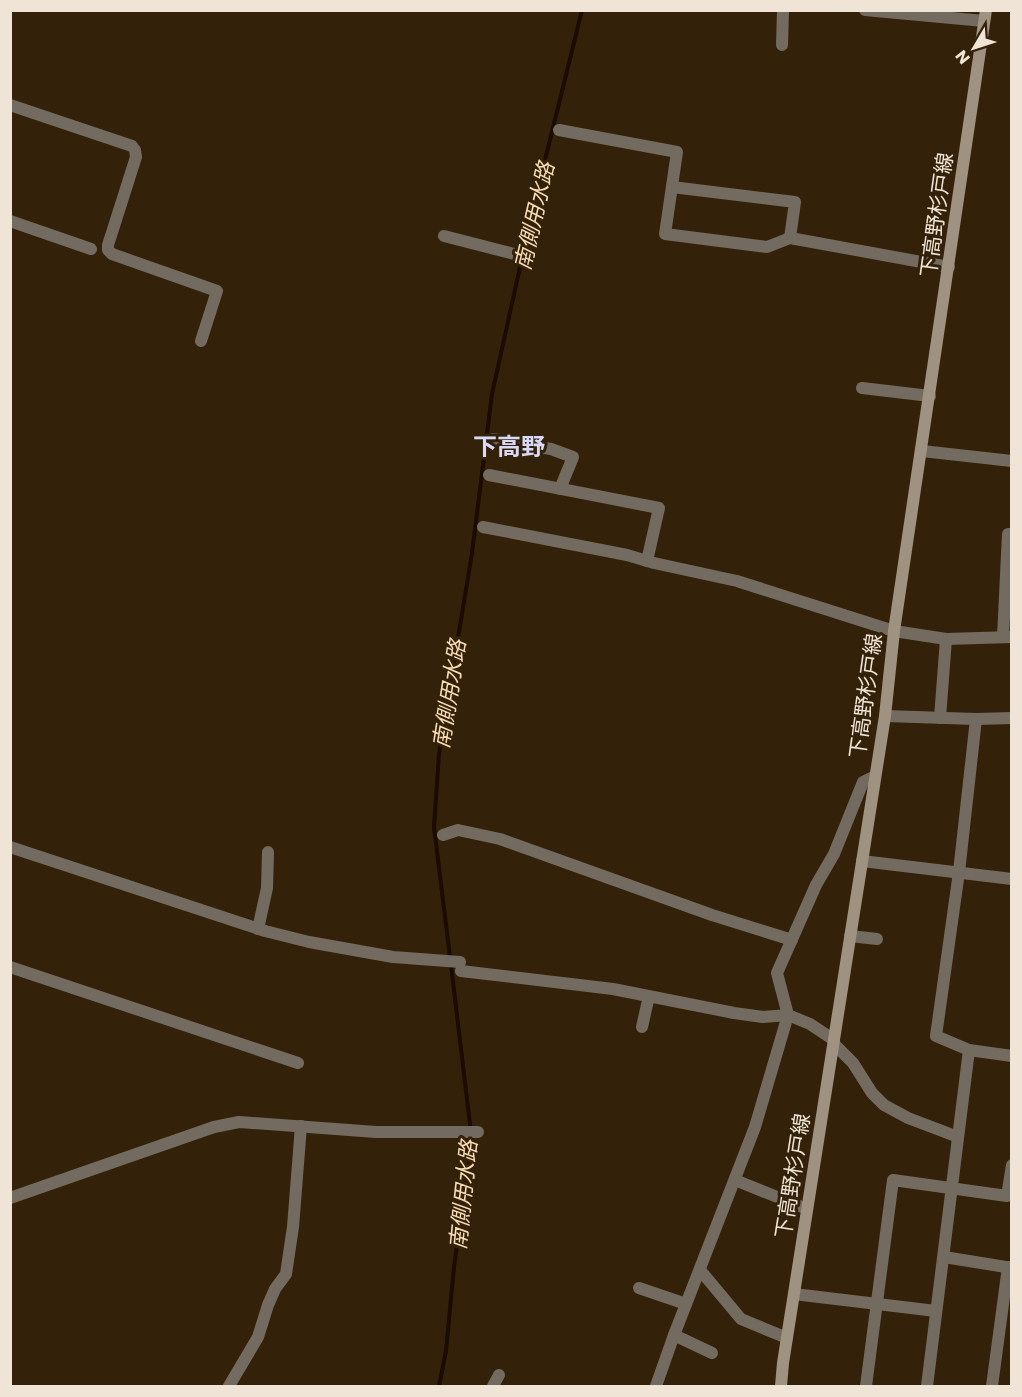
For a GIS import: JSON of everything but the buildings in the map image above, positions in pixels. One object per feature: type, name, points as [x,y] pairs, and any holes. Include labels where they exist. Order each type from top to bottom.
[{"type":"main road","name":"下高野杉戸線","points":[[782,1386],[787,1338],[885,716],[894,631],[985,16]]},
{"type":"street","points":[[865,10],[985,16]]},
{"type":"street","points":[[782,45],[783,11]]},
{"type":"street","points":[[10,105],[132,146],[136,157],[108,250],[112,254],[217,291],[201,341]]},
{"type":"street","points":[[559,130],[677,152],[665,234],[767,247],[790,238],[949,267]]},
{"type":"street","points":[[672,187],[795,202],[790,238]]},
{"type":"street","points":[[10,221],[92,249]]},
{"type":"street","points":[[444,236],[530,258]]},
{"type":"street","points":[[862,388],[930,396]]},
{"type":"street","points":[[493,439],[551,449],[573,457],[560,489]]},
{"type":"street","points":[[922,451],[1011,461]]},
{"type":"street","points":[[489,475],[659,508],[647,561]]},
{"type":"street","points":[[483,527],[627,555],[736,581],[894,631],[946,639],[1007,637],[1008,534],[1011,534]]},
{"type":"street","points":[[940,718],[946,639]]},
{"type":"street","points":[[885,716],[1011,718]]},
{"type":"street","points":[[976,719],[959,872],[936,1036],[969,1050],[1011,1056]]},
{"type":"street","points":[[656,1386],[755,1127],[788,1015],[777,973],[816,885],[834,854],[863,782],[875,776]]},
{"type":"street","points":[[443,835],[458,830],[500,839],[712,915],[735,920],[792,940]]},
{"type":"street","points":[[10,847],[258,929],[309,942],[649,996],[734,1013],[763,1017],[788,1015],[810,1024],[834,1042],[853,1063],[872,1093],[884,1105],[908,1118],[958,1137]]},
{"type":"street","points":[[258,929],[267,888],[268,852]]},
{"type":"street","points":[[862,861],[1011,879]]},
{"type":"street","points":[[850,936],[877,939]]},
{"type":"street","points":[[10,967],[298,1063]]},
{"type":"street","points":[[642,1027],[649,996]]},
{"type":"street","points":[[927,1386],[969,1050]]},
{"type":"street","points":[[10,1198],[214,1127],[239,1122],[376,1132],[478,1132]]},
{"type":"street","points":[[229,1386],[258,1337],[275,1289],[286,1274],[293,1227],[302,1126]]},
{"type":"street","points":[[866,1386],[893,1180],[1007,1196],[1011,1165]]},
{"type":"street","points":[[735,1180],[807,1209]]},
{"type":"street","points":[[944,1257],[1010,1268],[993,1386]]},
{"type":"street","points":[[700,1269],[741,1319],[787,1338]]},
{"type":"street","points":[[639,1288],[686,1304]]},
{"type":"street","points":[[794,1294],[936,1311]]},
{"type":"street","points":[[674,1335],[712,1353]]},
{"type":"waterway","name":"南側用水路","points":[[450,957],[434,827],[439,754],[472,553],[492,394],[532,213],[582,10]]},
{"type":"waterway","name":"南側用水路","points":[[439,1386],[446,1351],[454,1267],[472,1141],[451,965]]},
{"type":"district","name":"下高野","points":[[509,447]]}]
